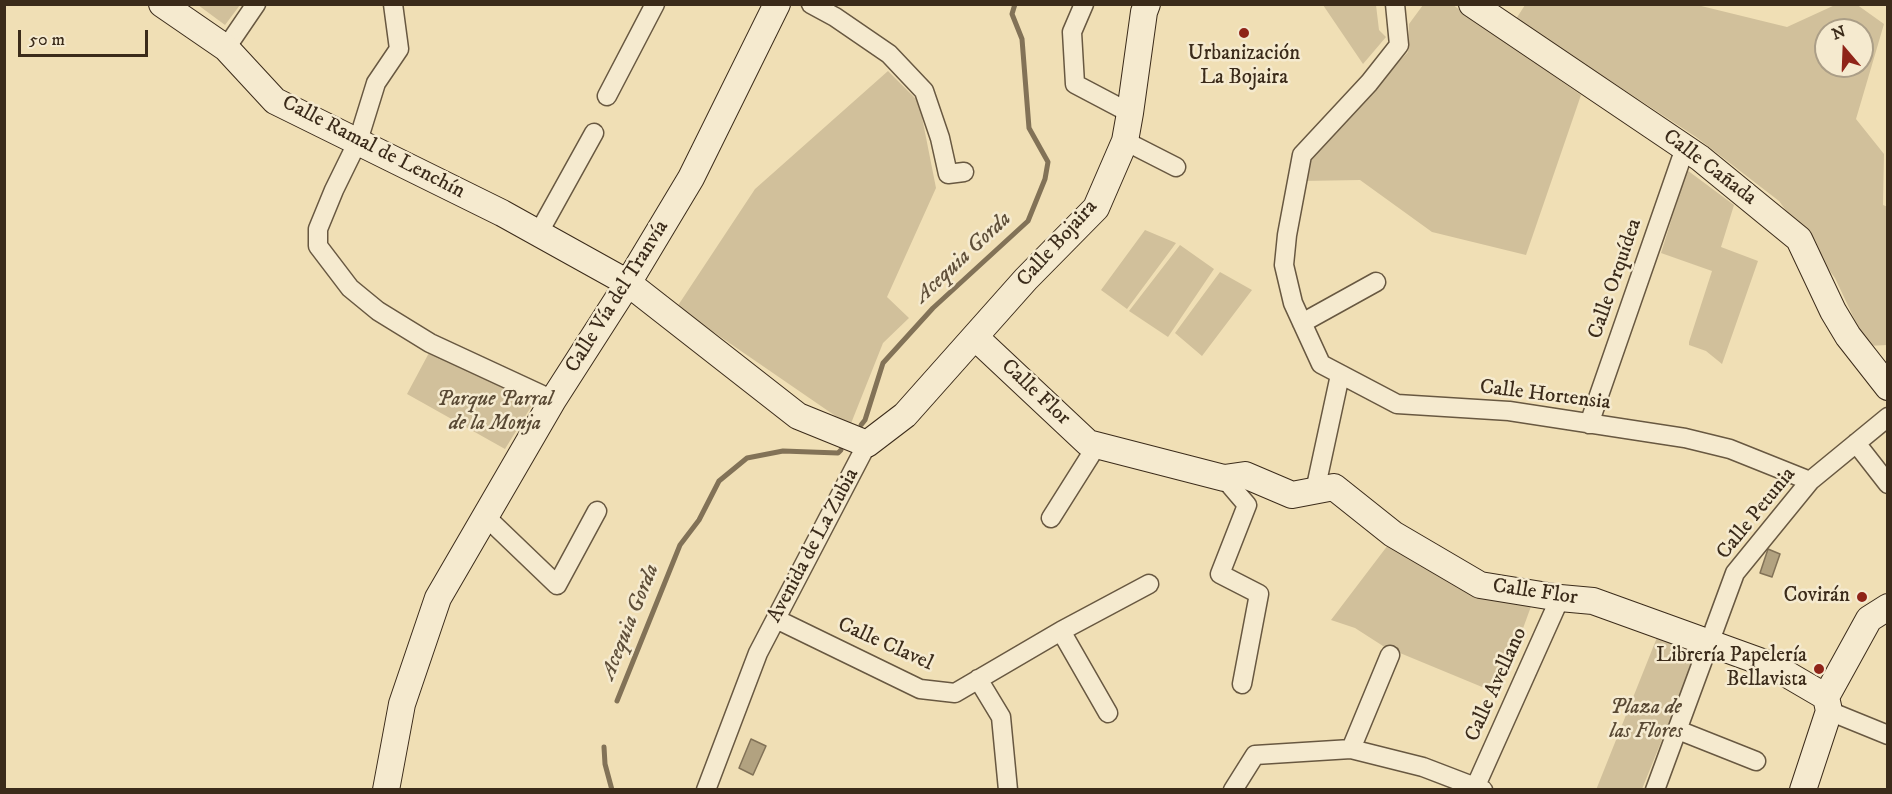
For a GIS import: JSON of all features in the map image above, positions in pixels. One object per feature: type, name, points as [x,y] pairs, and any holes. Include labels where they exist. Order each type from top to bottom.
[{"type":"street","name":"Calle Ramal de Lenchín","points":[[162,4],[226,48],[275,101],[502,213],[628,283],[798,416],[867,444]]},
{"type":"street","points":[[226,48],[256,4]]},
{"type":"street","points":[[393,4],[399,49],[376,83],[358,141],[318,229],[318,246],[350,288],[378,311],[430,343],[553,400]]},
{"type":"street","points":[[608,96],[655,4]]},
{"type":"street","name":"Calle Vía del Tranvía","points":[[386,789],[402,704],[438,598],[484,515],[553,400],[628,283],[691,178],[777,4]]},
{"type":"street","points":[[811,4],[835,17],[889,54],[924,91],[940,138],[948,174],[964,172]]},
{"type":"street","points":[[1084,4],[1072,32],[1075,84],[1131,113]]},
{"type":"street","name":"Calle Bojaira","points":[[975,337],[1026,279],[1096,208],[1125,141],[1147,4]]},
{"type":"street","name":"Calle Hortensia","points":[[1395,4],[1399,45],[1369,83],[1302,155],[1287,235],[1284,265],[1293,303],[1321,364],[1397,404],[1509,411],[1685,438],[1730,449],[1810,481]]},
{"type":"street","name":"Calle Cañada","points":[[1472,4],[1700,158],[1798,239],[1833,311],[1848,336],[1887,387]]},
{"type":"street","points":[[538,234],[594,133]]},
{"type":"street","points":[[1125,141],[1176,167]]},
{"type":"street","name":"Calle Orquídea","points":[[1589,424],[1685,148]]},
{"type":"street","points":[[1302,322],[1376,282]]},
{"type":"street","name":"Avenida de La Zubia","points":[[706,789],[758,653],[867,444],[905,415],[975,337]]},
{"type":"street","name":"Calle Flor","points":[[975,337],[1088,443],[1224,478],[1245,475],[1292,495],[1334,487],[1393,534],[1480,585],[1593,601],[1773,666],[1828,704]]},
{"type":"street","points":[[1316,491],[1340,375]]},
{"type":"street","name":"Calle Petunia","points":[[1655,789],[1711,643],[1735,573],[1810,481],[1887,417]]},
{"type":"street","points":[[1856,443],[1887,484]]},
{"type":"street","points":[[1051,518],[1097,445]]},
{"type":"street","points":[[1224,478],[1247,505],[1220,574],[1259,594],[1242,684]]},
{"type":"street","points":[[484,515],[557,585],[597,511]]},
{"type":"street","name":"Calle Clavel","points":[[776,619],[920,689],[955,693],[1061,631],[1149,584]]},
{"type":"street","name":"Calle Avellano","points":[[1478,788],[1560,598]]},
{"type":"street","points":[[1803,789],[1828,704],[1869,619],[1887,607]]},
{"type":"street","points":[[1061,631],[1108,713]]},
{"type":"street","points":[[1351,749],[1390,655]]},
{"type":"street","points":[[978,679],[1001,717],[1008,789]]},
{"type":"street","points":[[1828,704],[1887,735]]},
{"type":"street","points":[[1678,730],[1756,761]]},
{"type":"street","points":[[1233,789],[1255,754],[1351,749],[1422,766],[1478,788]]},
{"type":"green space","points":[[240,4],[225,25],[198,5]]},
{"type":"green space","points":[[1693,4],[1787,27],[1835,5],[1856,4],[1884,24],[1874,58],[1874,18],[1814,18],[1814,78],[1868,78],[1856,119],[1884,154],[1883,205],[1888,207],[1887,345],[1867,346],[1835,278],[1779,201],[1696,137],[1516,19],[1525,5]]},
{"type":"green space","points":[[1323,5],[1376,5],[1379,30],[1386,37],[1363,64]]},
{"type":"green space","points":[[1423,5],[1453,5],[1581,95],[1526,255],[1432,232],[1360,180],[1302,181],[1310,154],[1408,52],[1409,24]]},
{"type":"green space","points":[[888,71],[919,102],[936,188],[887,297],[909,318],[883,343],[850,426],[677,307],[755,189]]},
{"type":"green space","points":[[1687,170],[1734,205],[1721,247],[1758,261],[1722,364],[1706,351],[1689,345],[1712,271],[1661,253]]},
{"type":"green space","points":[[1145,230],[1176,243],[1127,309],[1101,290]]},
{"type":"green space","points":[[1180,245],[1214,269],[1168,337],[1129,311]]},
{"type":"green space","points":[[1220,272],[1252,290],[1202,356],[1175,333]]},
{"type":"green space","name":"Parque Parral de la Monja","points":[[430,351],[534,402],[505,449],[407,394]]},
{"type":"green space","points":[[1388,545],[1415,559],[1419,565],[1510,599],[1533,601],[1499,694],[1383,646],[1355,628],[1331,620]]},
{"type":"green space","name":"Plaza de las Flores","points":[[1660,630],[1700,646],[1642,789],[1596,790]]},
{"type":"shaded area","points":[[1768,549],[1780,554],[1772,577],[1760,573]]},
{"type":"shaded area","points":[[751,739],[766,746],[753,775],[739,768]]},
{"type":"waterway","name":"Acequia Gorda","points":[[861,425],[865,420],[883,363],[933,308],[1028,221],[1045,179],[1048,162],[1029,128],[1022,39],[1012,14],[1015,4]]},
{"type":"waterway","name":"Acequia Gorda","points":[[617,701],[680,545],[699,520],[719,481],[747,458],[783,451],[838,453],[841,450]]},
{"type":"waterway","name":"Acequia Gorda","points":[[604,747],[605,764],[612,790]]},
{"type":"place","name":"Urbanización La Bojaira","points":[[1244,33]]},
{"type":"place","name":"Covirán","points":[[1862,597]]},
{"type":"place","name":"Librería Papelería Bellavista","points":[[1819,669]]}]
